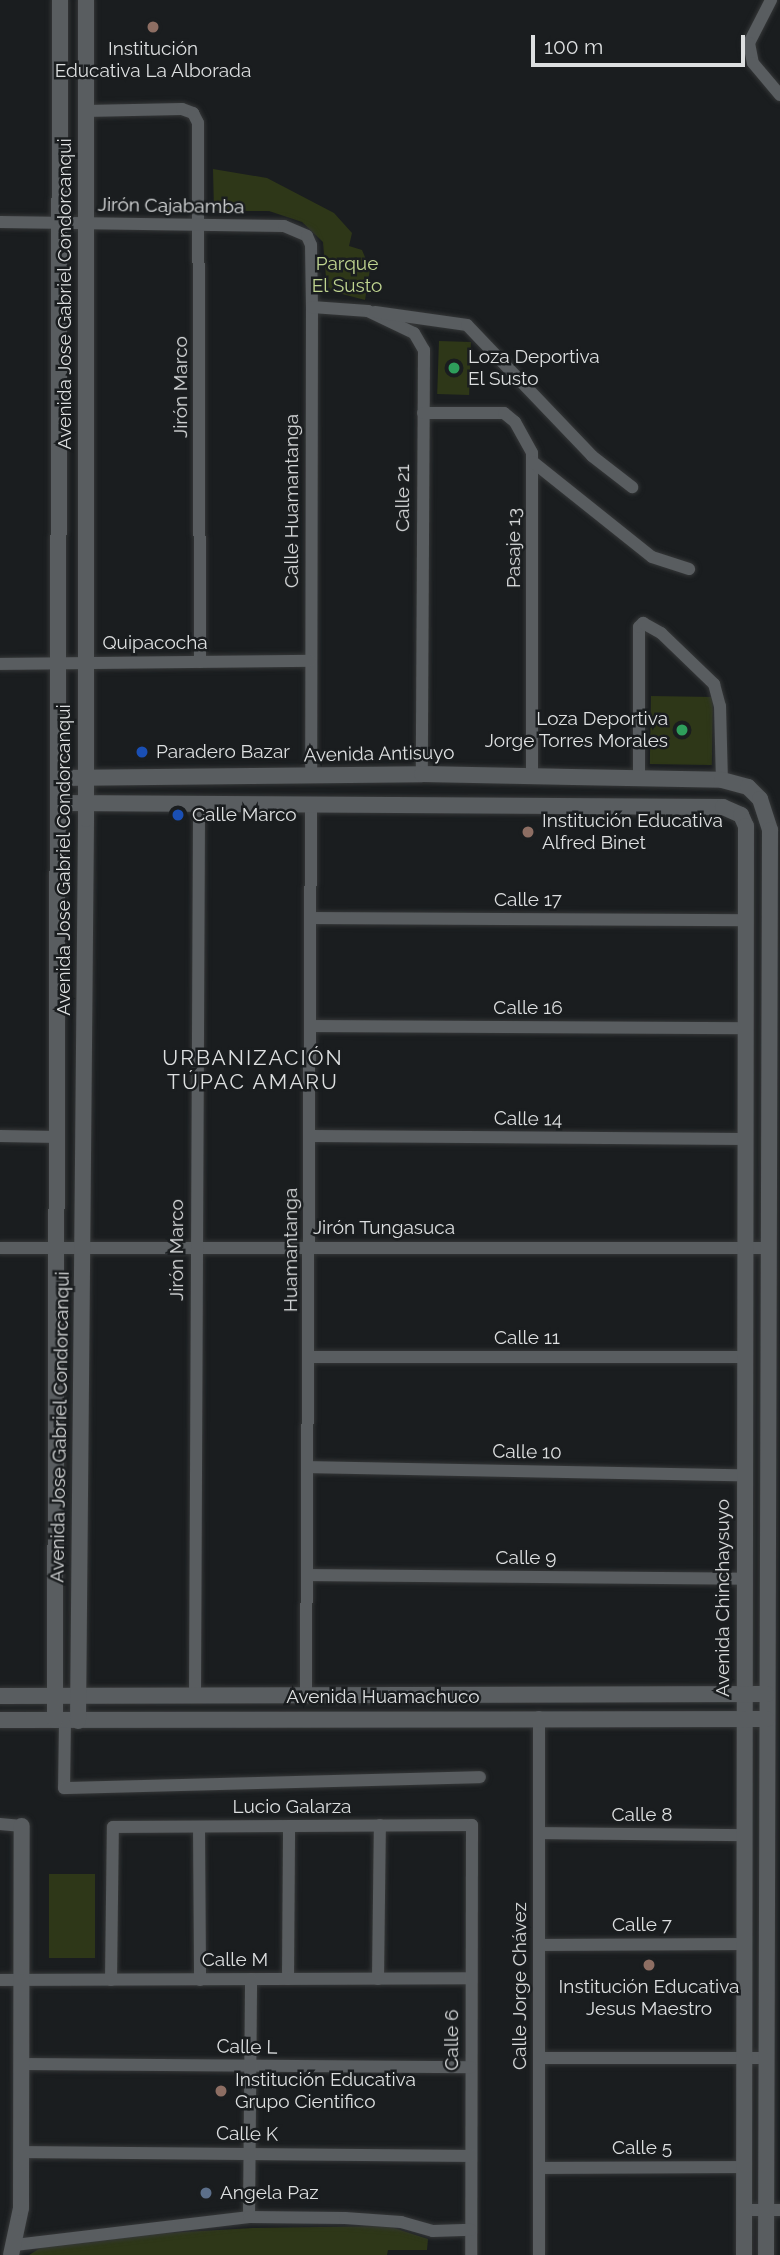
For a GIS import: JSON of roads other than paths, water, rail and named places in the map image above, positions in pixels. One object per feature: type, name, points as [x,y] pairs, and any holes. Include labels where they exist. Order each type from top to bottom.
[{"type":"main road","name":"Avenida Jose Gabriel Condorcanqui","points":[[60,0],[57,663],[59,1246],[55,1696],[66,1720]]},
{"type":"main road","name":"Avenida Jose Gabriel Condorcanqui","points":[[66,1720],[78,1695],[86,802],[86,0]]},
{"type":"main road","name":"Avenida Antisuyo","points":[[58,778],[422,774],[722,780],[748,787],[766,814],[775,942]]},
{"type":"main road","points":[[59,803],[734,810],[746,826],[745,942],[775,942],[775,1059],[769,1248],[774,1311],[774,1596],[767,1694],[772,1724],[767,2058],[773,2210],[766,2255]]},
{"type":"main road","name":"Avenida Chinchaysuyo","points":[[744,2255],[745,942]]},
{"type":"main road","name":"Avenida Huamachuco","points":[[0,1696],[767,1694]]},
{"type":"main road","name":"Avenida Huamachuco","points":[[0,1720],[539,1717],[744,1719],[772,1724]]},
{"type":"main road","points":[[13,2250],[21,2208],[22,1826]]},
{"type":"street","points":[[771,0],[749,43],[753,63],[780,96]]},
{"type":"street","name":"Jirón Marco","points":[[85,111],[181,109],[193,113],[198,123],[200,662]]},
{"type":"street","name":"Jirón Cajabamba","points":[[0,222],[300,230]]},
{"type":"street","name":"Calle Huamantanga","points":[[300,230],[311,245],[311,776]]},
{"type":"street","name":"Calle 21","points":[[312,307],[368,312],[422,340],[422,774]]},
{"type":"street","points":[[368,312],[467,325],[592,456],[632,487]]},
{"type":"street","name":"Pasaje 13","points":[[423,413],[509,416],[528,444],[533,462],[532,775]]},
{"type":"street","points":[[533,462],[652,557],[689,569]]},
{"type":"street","points":[[639,778],[639,627],[649,624],[713,684],[720,706],[722,780]]},
{"type":"street","name":"Quipacocha","points":[[0,663],[310,661]]},
{"type":"street","name":"Jirón Marco","points":[[195,1696],[199,804]]},
{"type":"street","name":"Huamantanga","points":[[306,1696],[312,1247],[312,804]]},
{"type":"street","name":"Calle 17","points":[[311,918],[745,920]]},
{"type":"street","name":"Calle 16","points":[[311,1026],[745,1028]]},
{"type":"street","points":[[0,1136],[59,1137]]},
{"type":"street","name":"Calle 14","points":[[310,1136],[745,1139]]},
{"type":"street","name":"Jirón Tungasuca","points":[[0,1248],[83,1245],[769,1248]]},
{"type":"street","name":"Calle 11","points":[[310,1357],[743,1357]]},
{"type":"street","name":"Calle 10","points":[[309,1467],[744,1475]]},
{"type":"street","name":"Calle 9","points":[[307,1575],[744,1579]]},
{"type":"street","name":"Calle Jorge Chávez","points":[[539,1717],[539,2255]]},
{"type":"street","points":[[66,1720],[64,1788],[480,1777]]},
{"type":"street","points":[[0,1824],[22,1826]]},
{"type":"street","points":[[379,1979],[380,1825]]},
{"type":"street","name":"Lucio Galarza","points":[[111,1980],[113,1827],[472,1825]]},
{"type":"street","name":"Calle 6","points":[[471,2255],[472,1825]]},
{"type":"street","points":[[288,1979],[289,1826]]},
{"type":"street","points":[[199,1827],[200,1980]]},
{"type":"street","name":"Calle 8","points":[[539,1833],[744,1835]]},
{"type":"street","name":"Calle 7","points":[[539,1945],[744,1944]]},
{"type":"street","name":"Calle M","points":[[0,1980],[471,1978]]},
{"type":"street","points":[[250,2217],[251,1979]]},
{"type":"street","points":[[539,2058],[767,2058]]},
{"type":"street","name":"Calle L","points":[[22,2064],[471,2067]]},
{"type":"street","name":"Calle K","points":[[22,2152],[471,2156]]},
{"type":"street","name":"Calle 5","points":[[539,2168],[744,2167]]},
{"type":"street","points":[[744,2210],[773,2210]]},
{"type":"street","points":[[13,2250],[250,2217],[345,2218],[401,2222],[433,2231],[471,2230]]},
{"type":"place","name":"Institución Educativa La Alborada","points":[[153,27]]},
{"type":"place","name":"Loza Deportiva El Susto","points":[[454,368]]},
{"type":"place","name":"Loza Deportiva Jorge Torres Morales","points":[[682,730]]},
{"type":"place","name":"Paradero Bazar","points":[[142,752]]},
{"type":"place","name":"Calle Marco","points":[[178,815]]},
{"type":"place","name":"Institución Educativa Alfred Binet","points":[[528,832]]},
{"type":"place","name":"Institución Educativa Jesus Maestro","points":[[649,1965]]},
{"type":"place","name":"Institución Educativa Grupo Cientifico","points":[[221,2091]]},
{"type":"place","name":"Angela Paz","points":[[206,2193]]},
{"type":"district","name":"URBANIZACIÓN TÚPAC AMARU","points":[[253,1070]]},
{"type":"park label","name":"Parque El Susto","points":[[347,275]]}]
